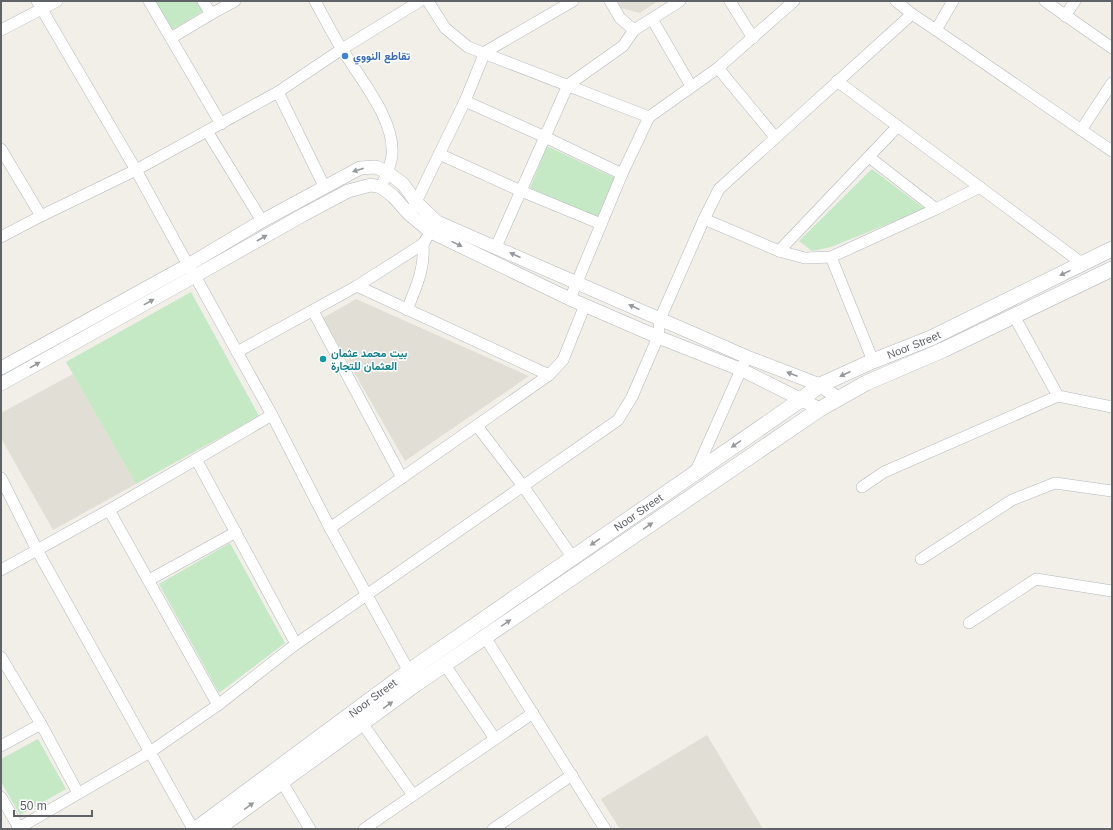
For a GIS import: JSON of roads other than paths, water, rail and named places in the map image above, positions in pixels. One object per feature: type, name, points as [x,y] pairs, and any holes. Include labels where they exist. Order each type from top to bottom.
[{"type":"main road","name":"Noor Street","points":[[196,829],[412,678],[573,558],[820,385],[873,360],[931,338],[1112,249]]},
{"type":"main road","name":"Noor Street","points":[[217,829],[362,723],[412,678],[445,665],[820,409],[866,383],[943,350],[1112,269]]},
{"type":"street","points":[[1,30],[40,5],[57,1]]},
{"type":"street","points":[[149,1],[221,124]]},
{"type":"street","points":[[204,1],[211,14]]},
{"type":"street","points":[[171,38],[235,1]]},
{"type":"street","points":[[315,1],[342,49],[370,92],[384,117],[390,136],[392,155],[381,187]]},
{"type":"street","points":[[1,237],[136,170],[278,92],[342,49],[420,1]]},
{"type":"street","points":[[428,1],[445,28],[468,47],[485,52],[649,117]]},
{"type":"street","points":[[409,214],[465,101],[485,52],[573,1]]},
{"type":"street","points":[[610,1],[620,18],[634,30]]},
{"type":"street","points":[[496,247],[568,85],[624,46],[634,30],[680,1]]},
{"type":"street","points":[[730,1],[753,38]]},
{"type":"street","points":[[570,299],[622,174],[649,117],[718,68],[794,1]]},
{"type":"street","points":[[896,1],[912,14],[1112,151]]},
{"type":"street","points":[[936,30],[953,1]]},
{"type":"street","points":[[1045,1],[1112,48]]},
{"type":"street","points":[[1065,16],[1075,1]]},
{"type":"street","points":[[40,5],[136,170],[188,265],[196,276],[272,415],[330,528],[412,678]]},
{"type":"street","points":[[1,798],[18,829],[150,752],[218,705],[296,644],[618,420],[632,397],[658,337],[660,319],[704,219],[719,189],[912,14]]},
{"type":"street","points":[[652,19],[691,86]]},
{"type":"street","points":[[718,68],[775,137]]},
{"type":"street","points":[[837,81],[1083,264]]},
{"type":"street","points":[[1081,130],[1112,83]]},
{"type":"street","points":[[278,92],[324,186]]},
{"type":"street","points":[[465,101],[622,174]]},
{"type":"street","points":[[779,251],[898,126]]},
{"type":"street","points":[[207,131],[262,221]]},
{"type":"street","points":[[1,150],[41,216]]},
{"type":"street","points":[[439,154],[521,191],[601,224]]},
{"type":"street","points":[[869,157],[936,209]]},
{"type":"street","points":[[1,368],[188,265],[324,186],[360,168],[376,167],[387,172],[403,184],[434,227],[496,247],[747,357],[820,385],[839,398]]},
{"type":"street","points":[[1,384],[196,276],[302,215],[348,191],[371,185],[381,187],[393,196],[409,214],[570,299],[658,337],[742,370],[820,409]]},
{"type":"street","points":[[704,219],[779,251],[805,258],[831,257],[936,209],[980,187]]},
{"type":"street","points":[[237,352],[357,286],[423,244],[434,227]]},
{"type":"street","points":[[407,310],[421,274],[424,257],[423,244]]},
{"type":"street","points":[[831,257],[873,360]]},
{"type":"street","points":[[357,286],[549,375]]},
{"type":"street","points":[[330,528],[549,375],[563,360],[585,305]]},
{"type":"street","points":[[313,311],[402,478]]},
{"type":"street","points":[[1014,316],[1058,396]]},
{"type":"street","points":[[695,473],[747,357]]},
{"type":"street","points":[[862,487],[884,472],[1058,396],[1112,407]]},
{"type":"street","points":[[1,570],[109,510],[272,415]]},
{"type":"street","points":[[477,426],[523,486],[573,558]]},
{"type":"street","points":[[196,459],[296,644]]},
{"type":"street","points":[[1,479],[37,550],[193,829]]},
{"type":"street","points":[[921,559],[1012,500],[1055,483],[1112,492]]},
{"type":"street","points":[[109,510],[218,705]]},
{"type":"street","points":[[149,580],[236,532]]},
{"type":"street","points":[[969,623],[1036,579],[1112,590]]},
{"type":"street","points":[[485,637],[606,829]]},
{"type":"street","points":[[1,657],[41,724],[78,793]]},
{"type":"street","points":[[445,665],[495,739]]},
{"type":"street","points":[[364,829],[533,713]]},
{"type":"street","points":[[362,723],[414,795]]},
{"type":"street","points":[[1,746],[41,724]]},
{"type":"street","points":[[493,829],[572,775]]},
{"type":"street","points":[[282,782],[310,829]]},
{"type":"place","name":"تقاطع النووي","points":[[345,56]]},
{"type":"place","name":"بيت محمد عثمان العثمان للتجارة","points":[[323,359]]}]
